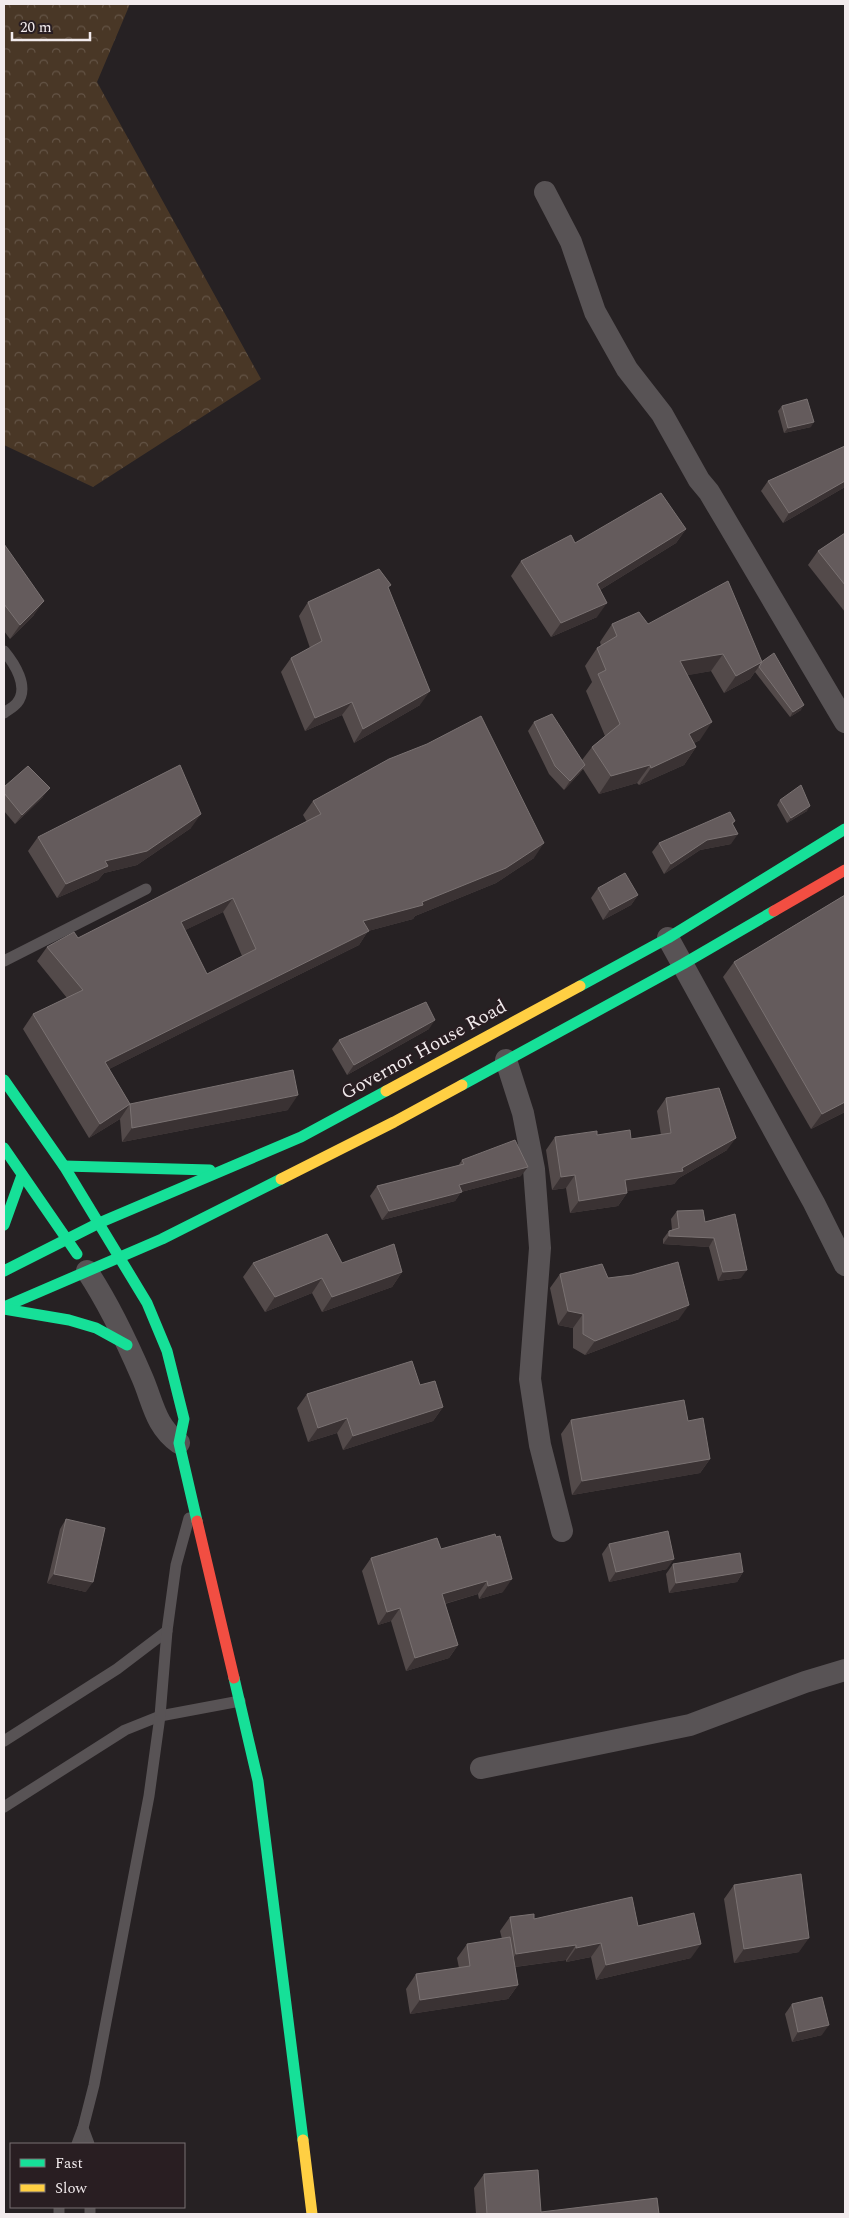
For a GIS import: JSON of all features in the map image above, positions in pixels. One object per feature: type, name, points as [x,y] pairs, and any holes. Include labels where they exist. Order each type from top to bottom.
[{"type":"main road","name":"Governor House Road","points":[[4,1270],[99,1223],[301,1137],[668,938],[845,829]]},
{"type":"main road","points":[[4,1308],[119,1256],[162,1239],[394,1122],[683,964],[845,870]]},
{"type":"main road","points":[[4,1080],[64,1166],[119,1256],[147,1303],[167,1351],[184,1419],[184,1431],[179,1443],[258,1780],[312,2214]]},
{"type":"main road","points":[[4,1148],[68,1240],[87,1271]]},
{"type":"main road","points":[[64,1166],[219,1171]]},
{"type":"main road","points":[[4,1225],[22,1175]]},
{"type":"main road","points":[[4,1308],[69,1320],[96,1328],[127,1345]]},
{"type":"street","points":[[545,192],[571,242],[599,320],[627,369],[662,414],[699,480],[719,508],[845,722]]},
{"type":"street","points":[[668,938],[814,1203],[845,1265]]},
{"type":"street","points":[[506,1060],[523,1113],[534,1168],[540,1248],[530,1379],[540,1445],[562,1531]]},
{"type":"street","points":[[87,1271],[108,1302],[143,1378],[160,1425],[167,1435],[179,1443]]},
{"type":"street","points":[[481,1768],[690,1725],[805,1682],[845,1670]]},
{"type":"lane","points":[[4,651],[17,670],[22,688],[18,702],[4,713]]},
{"type":"lane","points":[[4,961],[146,889]]},
{"type":"lane","points":[[77,2143],[94,2085],[149,1796],[160,1716],[167,1631],[176,1565],[194,1501]]},
{"type":"lane","points":[[4,1742],[117,1669],[167,1631]]},
{"type":"lane","points":[[4,1807],[125,1730],[160,1716],[240,1701]]},
{"type":"lane","points":[[83,2128],[89,2143]]},
{"type":"green space","points":[[4,4],[130,4],[97,82],[261,379],[93,487],[4,445]]},
{"type":"building","points":[[807,399],[814,422],[788,428],[782,406]]},
{"type":"building","points":[[845,446],[845,481],[789,513],[768,481]]},
{"type":"building","points":[[661,493],[686,529],[597,584],[607,603],[561,623],[521,561],[571,535],[575,543]]},
{"type":"building","points":[[845,533],[845,585],[818,551]]},
{"type":"building","points":[[4,544],[44,601],[20,625],[4,604]]},
{"type":"building","points":[[379,569],[391,585],[388,587],[430,691],[363,729],[352,702],[315,718],[291,658],[322,641],[308,602]]},
{"type":"building","points":[[728,581],[762,662],[736,676],[723,654],[680,661],[712,722],[689,734],[696,747],[651,768],[650,765],[611,776],[592,747],[620,724],[598,674],[606,670],[597,648],[617,636],[612,624],[639,612],[648,624]]},
{"type":"building","points":[[774,653],[804,705],[793,712],[759,667],[762,662],[760,663]]},
{"type":"building","points":[[552,714],[585,765],[570,781],[555,766],[534,722]]},
{"type":"building","points":[[481,716],[544,843],[506,868],[422,902],[423,905],[363,921],[369,931],[105,1062],[130,1104],[100,1124],[33,1014],[83,990],[47,947],[74,932],[78,938],[321,814],[313,801],[389,759],[427,744]],"holes":[[[233,898],[256,949],[207,974],[181,922]]]},
{"type":"building","points":[[180,765],[201,814],[147,851],[105,861],[108,866],[66,884],[38,837]]},
{"type":"building","points":[[28,766],[50,788],[22,815],[4,793],[4,787]]},
{"type":"building","points":[[801,785],[810,806],[791,818],[780,800]]},
{"type":"building","points":[[730,812],[735,821],[732,823],[738,834],[707,840],[671,864],[659,843]]},
{"type":"building","points":[[625,873],[638,895],[610,910],[598,888]]},
{"type":"building","points":[[845,895],[845,1102],[822,1114],[734,962]]},
{"type":"building","points":[[426,1002],[435,1020],[354,1065],[339,1040]]},
{"type":"building","points":[[293,1070],[298,1095],[132,1128],[130,1104]]},
{"type":"building","points":[[719,1088],[736,1138],[682,1168],[683,1171],[625,1180],[627,1193],[579,1201],[575,1175],[561,1177],[555,1137],[597,1131],[597,1135],[630,1130],[631,1139],[671,1133],[666,1098]]},
{"type":"building","points":[[515,1140],[528,1167],[459,1185],[462,1192],[389,1211],[377,1186],[464,1164],[462,1160]]},
{"type":"building","points":[[703,1210],[705,1222],[735,1214],[747,1270],[723,1272],[714,1238],[669,1236],[669,1231],[679,1228],[677,1211]]},
{"type":"building","points":[[327,1234],[342,1263],[394,1244],[402,1272],[332,1297],[322,1278],[275,1297],[253,1263]]},
{"type":"building","points":[[678,1262],[689,1305],[595,1341],[583,1334],[583,1314],[568,1311],[560,1274],[602,1264],[608,1278],[632,1275]]},
{"type":"building","points":[[412,1361],[420,1385],[435,1381],[443,1407],[353,1436],[347,1418],[318,1428],[307,1394]]},
{"type":"building","points":[[684,1400],[688,1421],[703,1418],[710,1459],[582,1481],[571,1420]]},
{"type":"building","points":[[66,1519],[105,1528],[93,1582],[54,1574]]},
{"type":"building","points":[[668,1531],[674,1559],[616,1572],[609,1544]]},
{"type":"building","points":[[495,1534],[496,1537],[500,1536],[512,1579],[488,1586],[487,1581],[442,1594],[458,1645],[415,1658],[400,1608],[387,1612],[371,1558],[437,1538],[441,1549]]},
{"type":"building","points":[[740,1553],[743,1572],[676,1583],[673,1564]]},
{"type":"building","points":[[801,1874],[809,1938],[744,1949],[734,1885]]},
{"type":"building","points":[[632,1897],[638,1926],[694,1913],[701,1944],[606,1965],[601,1943],[576,1948],[576,1945],[516,1954],[510,1917],[534,1914],[534,1919]]},
{"type":"building","points":[[510,1937],[518,1985],[420,2000],[416,1974],[470,1966],[467,1944]]},
{"type":"building","points":[[822,1997],[829,2025],[798,2032],[792,2004]]},
{"type":"building","points":[[538,2170],[541,2212],[657,2198],[659,2214],[487,2214],[484,2174]]},
{"type":"traffic: fast","points":[[580,986],[668,938],[845,829]]},
{"type":"traffic: fast","points":[[462,1085],[683,964],[774,911]]},
{"type":"traffic: fast","points":[[4,1080],[64,1166],[147,1303],[167,1351],[184,1419],[179,1443],[197,1521]]},
{"type":"traffic: fast","points":[[4,1271],[99,1223],[301,1137],[386,1091]]},
{"type":"traffic: fast","points":[[4,1148],[77,1254]]},
{"type":"traffic: fast","points":[[64,1166],[210,1170]]},
{"type":"traffic: fast","points":[[4,1225],[22,1175]]},
{"type":"traffic: fast","points":[[4,1307],[162,1239],[281,1179]]},
{"type":"traffic: fast","points":[[4,1309],[69,1320],[96,1328],[127,1345]]},
{"type":"traffic: fast","points":[[234,1678],[258,1781],[303,2140]]},
{"type":"traffic: slow","points":[[386,1091],[580,986]]},
{"type":"traffic: slow","points":[[281,1179],[462,1085]]},
{"type":"traffic: slow","points":[[303,2140],[312,2214]]},
{"type":"traffic: jam","points":[[774,911],[845,870]]},
{"type":"traffic: jam","points":[[197,1521],[234,1678]]}]
